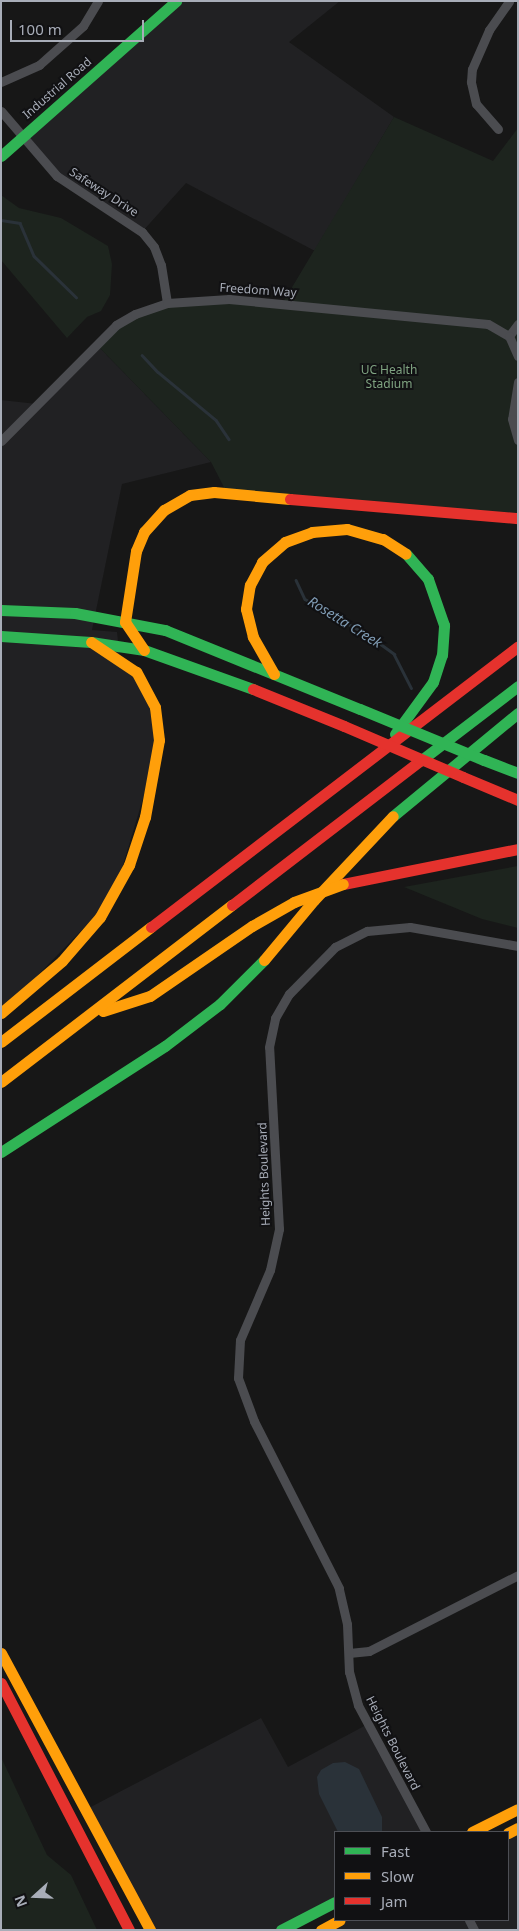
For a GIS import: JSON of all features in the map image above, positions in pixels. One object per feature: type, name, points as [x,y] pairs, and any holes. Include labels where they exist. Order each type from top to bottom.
[{"type":"main road","name":"Industrial Road","points":[[1,156],[176,1]]},
{"type":"main road","points":[[144,650],[125,622],[130,574],[139,541],[164,510],[197,493],[214,492],[518,518]]},
{"type":"main road","points":[[274,674],[253,637],[246,608],[247,591],[262,562],[285,542],[312,532],[347,529],[366,533],[394,545],[428,579],[441,610],[444,636],[442,655],[433,682],[388,745]]},
{"type":"main road","points":[[1,610],[75,613],[125,622],[204,644],[484,760],[518,772]]},
{"type":"main road","points":[[1,636],[91,642],[144,650],[204,668],[518,800]]},
{"type":"main road","points":[[1,1013],[62,961],[100,917],[123,878],[145,817],[159,740],[155,707],[136,672],[91,642]]},
{"type":"main road","points":[[1,1042],[518,646]]},
{"type":"main road","points":[[1,1082],[92,1015],[518,686]]},
{"type":"main road","points":[[1,1152],[106,1085],[178,1036],[220,1004],[261,964],[314,900],[399,809],[518,713]]},
{"type":"main road","points":[[92,1015],[150,996],[252,926],[294,902],[343,884],[518,849]]},
{"type":"main road","points":[[1,1163],[73,1115],[106,1085]]},
{"type":"main road","points":[[1,1653],[150,1930]]},
{"type":"main road","points":[[1,1683],[130,1930]]},
{"type":"main road","points":[[474,1831],[518,1809]]},
{"type":"main road","points":[[281,1930],[334,1903]]},
{"type":"main road","points":[[321,1930],[338,1921]]},
{"type":"street","points":[[1,82],[39,65],[83,26],[98,1]]},
{"type":"street","points":[[498,129],[476,104],[471,82],[472,70],[488,30],[509,1]]},
{"type":"street","name":"Safeway Drive","points":[[1,111],[69,186],[142,232],[154,247],[161,266],[168,303]]},
{"type":"street","name":"Freedom Way","points":[[1,441],[116,325],[135,314],[168,303],[229,299],[270,302],[488,324],[509,336]]},
{"type":"street","points":[[518,324],[509,336],[518,356]]},
{"type":"street","points":[[518,382],[512,426],[518,440]]},
{"type":"street","name":"Heights Boulevard","points":[[425,1831],[358,1705],[349,1672],[345,1610],[339,1588],[248,1409],[238,1378],[240,1340],[270,1270],[278,1229],[269,1066],[271,1032],[282,1005],[297,984],[335,947],[367,931],[410,927],[518,946]]},
{"type":"street","points":[[349,1653],[370,1650],[518,1575]]},
{"type":"shaded area","points":[[176,1],[340,1],[289,42],[394,117],[315,251],[186,183],[142,232],[74,189],[23,136]]},
{"type":"shaded area","points":[[97,345],[211,462],[122,484],[92,630],[117,632],[120,659],[146,686],[157,752],[113,898],[1,1013],[1,400],[37,404]]},
{"type":"shaded area","points":[[261,1718],[288,1767],[368,1724],[425,1831],[334,1831],[334,1903],[281,1930],[150,1930],[85,1810]]},
{"type":"shaded area","points":[[345,1762],[359,1769],[382,1817],[382,1831],[338,1831],[319,1794],[317,1777],[321,1770],[333,1763]]},
{"type":"shaded area","points":[[518,1828],[518,1930],[321,1930],[338,1921],[509,1921],[509,1832]]},
{"type":"green space","name":"UC Health Stadium","points":[[394,117],[493,161],[518,128],[518,518],[227,493],[211,462],[97,345],[117,325],[167,303],[229,299],[282,304]]},
{"type":"green space","points":[[1,195],[19,208],[61,218],[108,246],[112,264],[110,295],[101,311],[87,317],[67,338],[1,260]]},
{"type":"green space","points":[[518,866],[518,928],[482,919],[404,887]]},
{"type":"green space","points":[[1,1757],[47,1855],[71,1875],[97,1930],[1,1930]]},
{"type":"waterway","name":"Rosetta Creek","points":[[1,220],[20,223],[34,256],[76,297]]},
{"type":"waterway","name":"Rosetta Creek","points":[[142,355],[158,372],[216,420],[229,439]]},
{"type":"waterway","name":"Rosetta Creek","points":[[296,580],[305,599],[371,637],[394,654],[411,688]]},
{"type":"traffic: fast","points":[[1,156],[176,1]]},
{"type":"traffic: fast","points":[[395,734],[433,682],[442,655],[444,625],[428,579],[406,554]]},
{"type":"traffic: fast","points":[[1,610],[75,613],[165,630],[360,709]]},
{"type":"traffic: fast","points":[[1,636],[91,642],[144,650],[253,689]]},
{"type":"traffic: fast","points":[[420,761],[518,686]]},
{"type":"traffic: fast","points":[[360,709],[484,760]]},
{"type":"traffic: fast","points":[[393,816],[518,713]]},
{"type":"traffic: fast","points":[[484,760],[518,773]]},
{"type":"traffic: fast","points":[[1,1152],[165,1046],[220,1004],[264,960]]},
{"type":"traffic: fast","points":[[281,1930],[334,1903]]},
{"type":"traffic: slow","points":[[144,650],[125,622],[136,551],[144,532],[164,510],[190,495],[214,492],[290,499]]},
{"type":"traffic: slow","points":[[274,674],[253,637],[246,609],[250,585],[262,562],[285,542],[312,532],[347,529],[383,539],[406,554]]},
{"type":"traffic: slow","points":[[1,1013],[62,961],[100,917],[129,865],[145,817],[159,740],[155,707],[136,672],[91,642]]},
{"type":"traffic: slow","points":[[264,960],[314,900],[393,816]]},
{"type":"traffic: slow","points":[[294,902],[343,884]]},
{"type":"traffic: slow","points":[[103,1011],[150,996],[252,926],[294,902]]},
{"type":"traffic: slow","points":[[1,1082],[232,905]]},
{"type":"traffic: slow","points":[[1,1042],[151,927]]},
{"type":"traffic: slow","points":[[1,1653],[150,1930]]},
{"type":"traffic: slow","points":[[474,1831],[518,1809]]},
{"type":"traffic: slow","points":[[509,1832],[518,1828]]},
{"type":"traffic: slow","points":[[321,1930],[338,1921]]},
{"type":"traffic: jam","points":[[290,499],[518,518]]},
{"type":"traffic: jam","points":[[151,927],[518,646]]},
{"type":"traffic: jam","points":[[253,689],[344,726]]},
{"type":"traffic: jam","points":[[344,726],[463,777]]},
{"type":"traffic: jam","points":[[232,905],[420,761]]},
{"type":"traffic: jam","points":[[463,777],[518,800]]},
{"type":"traffic: jam","points":[[343,884],[518,849]]},
{"type":"traffic: jam","points":[[1,1683],[129,1930]]}]
